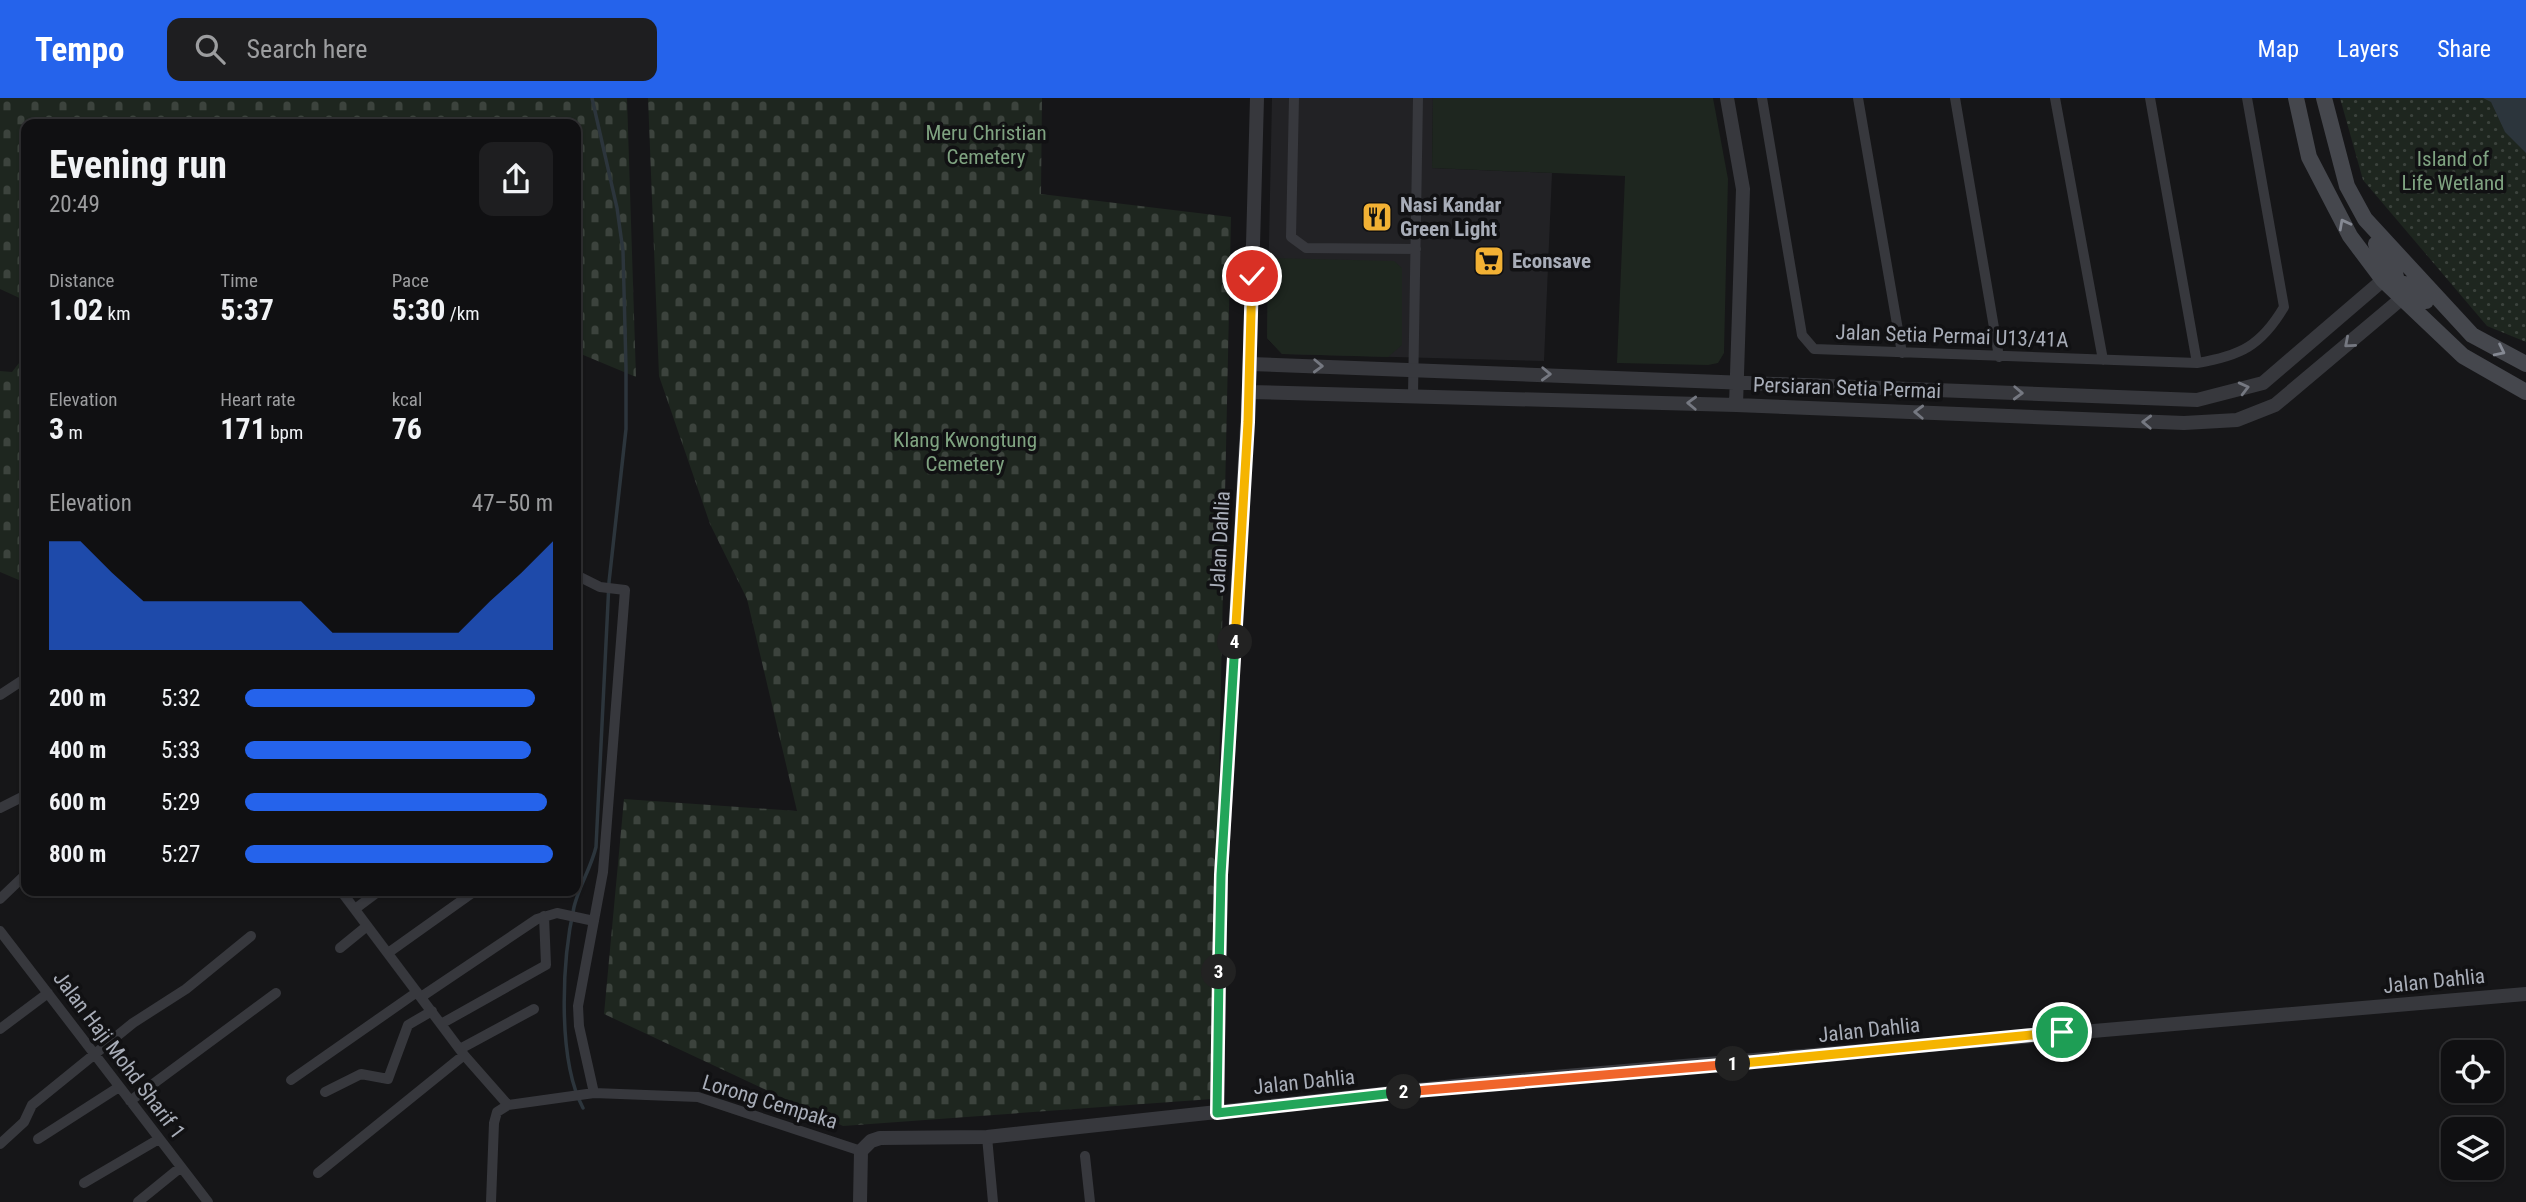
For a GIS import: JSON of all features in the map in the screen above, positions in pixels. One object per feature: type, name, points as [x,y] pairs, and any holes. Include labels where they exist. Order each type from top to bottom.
[{"type":"main road","points":[[2296,98],[2309,157],[2350,236],[2390,280],[2410,285],[2438,312],[2472,335],[2526,363]]},
{"type":"main road","points":[[2324,98],[2347,186],[2365,219],[2400,299],[2463,356],[2526,392]]},
{"type":"main road","points":[[2365,219],[2472,335]]},
{"type":"street","name":"Jalan Dahlia","points":[[1217,1113],[1221,875],[1250,392],[1257,98]]},
{"type":"street","points":[[1294,98],[1291,237],[1306,248],[1416,249]]},
{"type":"street","points":[[1413,395],[1418,98]]},
{"type":"street","points":[[1727,98],[1743,189],[1736,405]]},
{"type":"street","name":"Jalan Setia Permai U13/41A","points":[[1762,98],[1802,335],[1814,349],[2197,363],[2238,354],[2261,339],[2284,307],[2246,98]]},
{"type":"street","points":[[1858,98],[1902,354]]},
{"type":"street","points":[[1955,98],[1999,357]]},
{"type":"street","points":[[2055,98],[2103,360]]},
{"type":"street","points":[[2150,98],[2197,363]]},
{"type":"street","name":"Persiaran Setia Permai","points":[[1250,364],[2197,400],[2263,383],[2390,280]]},
{"type":"street","name":"Persiaran Setia Permai","points":[[1250,392],[1736,405],[2184,423],[2236,420],[2275,405],[2400,299]]},
{"type":"street","points":[[581,578],[600,587],[625,590],[606,844],[578,1006],[583,1094]]},
{"type":"street","points":[[0,695],[21,681]]},
{"type":"street","points":[[0,808],[21,798]]},
{"type":"street","points":[[0,899],[21,879]]},
{"type":"street","points":[[345,896],[462,1052],[509,1105],[497,1112],[494,1123],[491,1202]]},
{"type":"street","points":[[355,909],[372,896]]},
{"type":"street","points":[[388,953],[468,896]]},
{"type":"street","points":[[291,1080],[544,916],[576,916],[594,920]]},
{"type":"street","points":[[441,1024],[546,965],[544,916]]},
{"type":"street","points":[[340,948],[367,926]]},
{"type":"street","name":"Jalan Haji Mohd Sharif 1","points":[[0,931],[208,1202]]},
{"type":"street","points":[[0,1144],[20,1126],[32,1105],[96,1056],[133,1023],[186,989],[251,936]]},
{"type":"street","points":[[0,1030],[48,993]]},
{"type":"street","points":[[130,1101],[276,993]]},
{"type":"street","name":"Jalan Dahlia","points":[[860,1151],[880,1138],[987,1137],[1473,1084],[2526,994]]},
{"type":"street","points":[[318,1173],[462,1052],[534,1009]]},
{"type":"street","points":[[325,1092],[365,1073],[388,1079],[408,1025],[432,1011]]},
{"type":"street","points":[[38,1139],[119,1087]]},
{"type":"street","name":"Lorong Cempaka","points":[[509,1105],[583,1094],[698,1097],[860,1151]]},
{"type":"street","points":[[987,1137],[993,1202]]},
{"type":"street","points":[[84,1183],[159,1139]]},
{"type":"street","points":[[860,1151],[860,1202]]},
{"type":"street","points":[[1085,1156],[1090,1202]]},
{"type":"street","points":[[138,1202],[181,1167]]},
{"type":"shaded area","points":[[1272,98],[1433,98],[1432,168],[1552,173],[1544,361],[1282,354],[1267,338]]},
{"type":"shaded area","points":[[2483,98],[2526,98],[2526,153],[2505,132],[2491,102]]},
{"type":"green space","points":[[0,98],[627,98],[636,377],[581,354],[581,119],[21,119],[21,299],[0,289]]},
{"type":"green space","name":"Klang Kwongtung Cemetery","points":[[648,98],[1042,98],[1041,194],[1231,217],[1212,1099],[843,1126],[604,1014],[624,799],[797,811],[747,599],[710,524],[659,376]]},
{"type":"green space","points":[[1433,98],[1713,98],[1728,179],[1724,353],[1718,363],[1617,363],[1625,176],[1432,168]]},
{"type":"green space","name":"Island of Life Wetland","points":[[2340,98],[2526,98],[2526,342],[2487,326],[2363,180]]},
{"type":"green space","points":[[1268,258],[1394,261],[1402,268],[1402,345],[1388,357],[1282,354],[1267,338]]},
{"type":"green space","points":[[21,360],[21,581],[0,572],[0,371],[12,372]]},
{"type":"waterway","points":[[581,887],[596,847],[609,582],[626,429],[623,251],[617,208],[592,98]]},
{"type":"waterway","points":[[578,896],[570,929],[564,1009],[569,1064],[583,1108]]},
{"type":"place","name":"Nasi Kandar Green Light","points":[[1377,217]]},
{"type":"place","name":"Econsave","points":[[1489,261]]},
{"type":"route","points":[[1252,276],[1250,392],[1221,875],[1217,1113],[1473,1084],[1678,1069],[2062,1032]]},
{"type":"park label","name":"Meru Christian Cemetery","points":[[986,145]]}]
